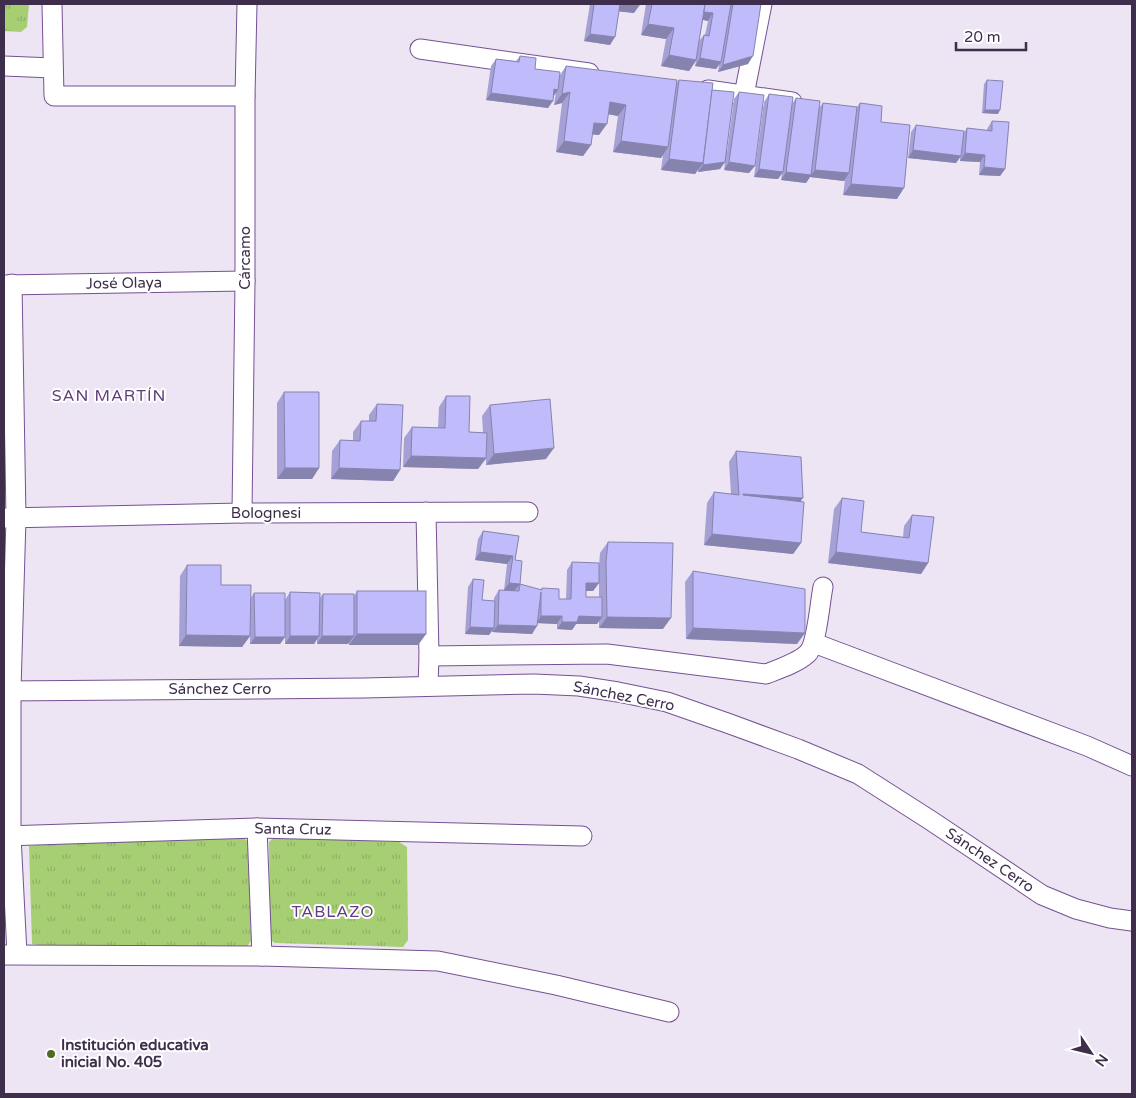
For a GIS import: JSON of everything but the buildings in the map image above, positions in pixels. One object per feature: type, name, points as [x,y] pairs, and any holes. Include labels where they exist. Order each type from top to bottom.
[{"type":"street","points":[[52,4],[54,96],[245,96]]},
{"type":"street","name":"Cárcamo","points":[[242,513],[247,4]]},
{"type":"street","points":[[744,95],[762,4]]},
{"type":"street","points":[[420,49],[605,75]]},
{"type":"street","points":[[4,66],[53,68]]},
{"type":"street","points":[[690,87],[808,104]]},
{"type":"street","name":"José Olaya","points":[[8,284],[245,281]]},
{"type":"street","points":[[8,284],[10,518],[7,691],[10,954],[262,956],[438,961],[556,985],[669,1012]]},
{"type":"street","points":[[426,512],[428,686]]},
{"type":"street","name":"Bolognesi","points":[[10,518],[242,513],[528,512]]},
{"type":"street","points":[[429,656],[607,654],[766,674],[784,668],[809,653],[814,643],[822,587]]},
{"type":"street","points":[[814,643],[1087,746],[1132,766]]},
{"type":"street","name":"Sánchez Cerro","points":[[7,691],[364,688],[534,684],[579,686],[667,702],[798,749],[858,774],[1042,895],[1076,909],[1110,918],[1132,921]]},
{"type":"street","points":[[257,828],[262,956]]},
{"type":"street","name":"Santa Cruz","points":[[8,836],[257,828],[582,836]]},
{"type":"green space","points":[[4,4],[29,4],[27,27],[21,32],[4,31]]},
{"type":"green space","points":[[243,837],[248,842],[251,941],[246,948],[50,947],[32,944],[29,846]]},
{"type":"green space","points":[[274,837],[399,842],[407,847],[408,940],[403,947],[275,943],[270,940],[269,842]]},
{"type":"place","name":"Institución educativa inicial No. 405","points":[[51,1054]]},
{"type":"district","name":"SAN MARTÍN","points":[[109,395]]},
{"type":"district","name":"TABLAZO","points":[[333,911]]}]
